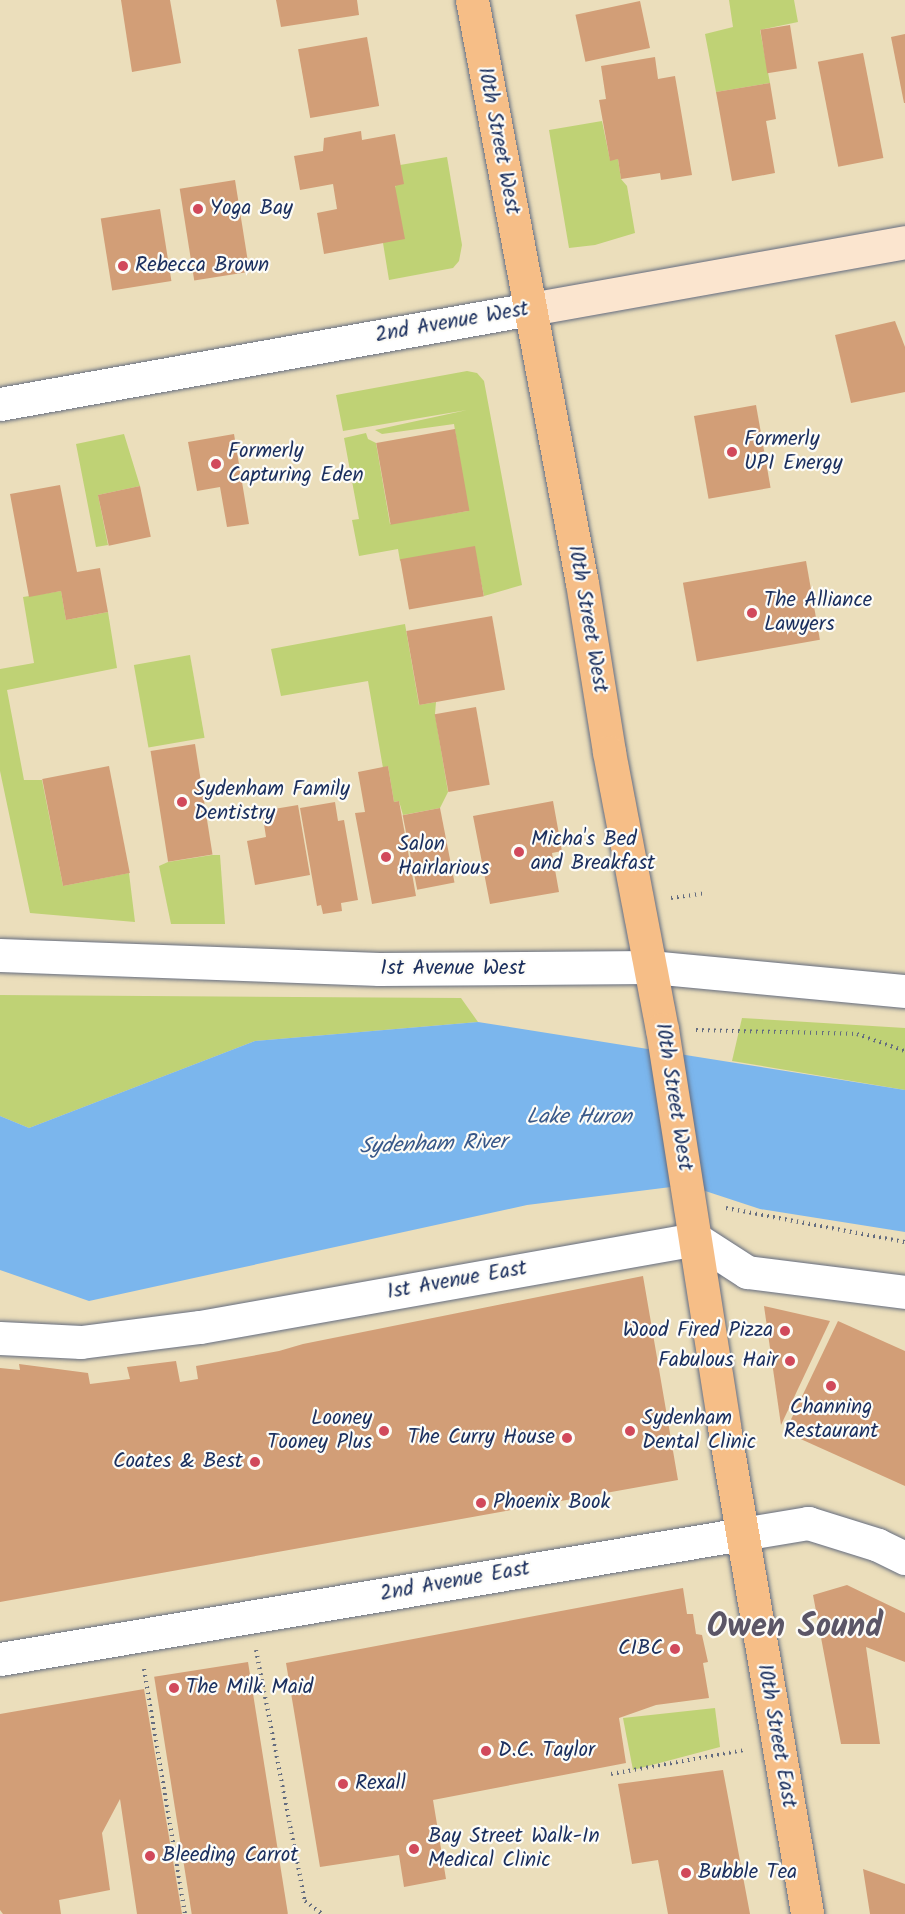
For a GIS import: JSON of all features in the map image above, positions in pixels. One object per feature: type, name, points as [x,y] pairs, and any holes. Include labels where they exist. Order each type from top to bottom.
[{"type":"main road","name":"10th Street West","points":[[472,0],[662,1029],[696,1239]]},
{"type":"main road","name":"2nd Avenue West","points":[[530,309],[905,242]]},
{"type":"main road","name":"10th Street East","points":[[696,1239],[742,1534],[807,1914]]},
{"type":"street","name":"2nd Avenue West","points":[[0,404],[530,309]]},
{"type":"street","name":"1st Avenue West","points":[[0,955],[380,969],[650,967],[905,991]]},
{"type":"street","points":[[696,1239],[747,1272],[905,1292]]},
{"type":"street","name":"1st Avenue East","points":[[0,1338],[81,1342],[200,1327],[696,1239]]},
{"type":"street","name":"2nd Avenue East","points":[[0,1659],[808,1523],[878,1545],[905,1558]]},
{"type":"path","points":[[662,1029],[857,1034],[905,1051]]},
{"type":"path","points":[[688,1193],[905,1242]]},
{"type":"path","points":[[138,1636],[185,1914]]},
{"type":"path","points":[[255,1646],[305,1901],[322,1914]]},
{"type":"path","points":[[611,1774],[777,1746]]},
{"type":"green space","points":[[729,0],[794,0],[798,22],[760,30],[770,83],[716,92],[705,34],[733,27]]},
{"type":"green space","points":[[602,121],[610,160],[618,159],[621,179],[627,186],[635,233],[595,245],[569,248],[549,130]]},
{"type":"green space","points":[[447,157],[462,245],[459,261],[453,268],[389,280],[383,243],[400,165]]},
{"type":"green space","points":[[467,371],[477,373],[484,381],[522,585],[484,596],[474,547],[400,561],[398,549],[359,556],[352,520],[359,519],[344,438],[366,433],[368,439],[376,443],[390,524],[468,511],[454,424],[382,434],[375,430],[467,410],[343,431],[336,395]]},
{"type":"green space","points":[[124,434],[140,486],[98,495],[108,545],[96,547],[76,444]]},
{"type":"green space","points":[[61,591],[66,620],[108,612],[117,668],[7,690],[24,780],[42,780],[63,886],[129,873],[135,922],[30,913],[0,771],[0,669],[34,663],[23,597]]},
{"type":"green space","points":[[405,624],[419,705],[436,702],[435,714],[448,792],[440,808],[403,815],[399,801],[394,802],[388,766],[383,768],[368,681],[281,696],[271,649]]},
{"type":"green space","points":[[190,655],[205,738],[148,748],[134,665]]},
{"type":"green space","points":[[220,855],[225,924],[171,924],[159,866],[168,862]]},
{"type":"green space","points":[[0,995],[461,998],[478,1022],[255,1041],[29,1128],[0,1116]]},
{"type":"green space","points":[[742,1018],[905,1028],[905,1090],[732,1061]]},
{"type":"green space","points":[[715,1708],[720,1747],[633,1770],[623,1718]]},
{"type":"water","points":[[478,1022],[905,1090],[905,1232],[760,1209],[687,1185],[527,1205],[89,1301],[0,1270],[0,1116],[29,1128],[255,1041]]},
{"type":"building","points":[[121,0],[170,0],[181,63],[132,72]]},
{"type":"building","points":[[276,0],[357,0],[359,15],[281,27]]},
{"type":"building","points":[[640,1],[650,48],[585,62],[575,15]]},
{"type":"building","points":[[790,25],[797,68],[767,73],[760,30]]},
{"type":"building","points":[[905,34],[905,103],[904,103],[891,37]]},
{"type":"building","points":[[367,37],[379,106],[310,118],[298,49]]},
{"type":"building","points":[[863,53],[883,158],[838,167],[818,62]]},
{"type":"building","points":[[655,57],[658,79],[675,76],[692,175],[661,180],[660,173],[621,179],[618,159],[610,161],[599,100],[606,99],[601,66]]},
{"type":"building","points":[[770,83],[776,119],[766,121],[775,173],[732,181],[716,92]]},
{"type":"building","points":[[361,131],[362,140],[395,134],[404,184],[395,186],[405,239],[324,254],[317,213],[337,209],[333,184],[300,190],[294,156],[323,151],[324,138]]},
{"type":"building","points":[[235,180],[250,272],[194,281],[180,189]]},
{"type":"building","points":[[160,209],[171,281],[112,290],[101,218]]},
{"type":"building","points":[[895,321],[905,347],[905,392],[851,403],[835,335]]},
{"type":"building","name":"Formerly UPI Energy","points":[[756,405],[771,488],[709,499],[694,416]]},
{"type":"building","points":[[455,429],[469,511],[391,525],[376,443]]},
{"type":"building","name":"Formerly Capturing Eden","points":[[234,434],[249,524],[227,527],[220,487],[197,491],[188,442]]},
{"type":"building","points":[[60,485],[77,572],[100,568],[108,612],[66,620],[61,591],[29,597],[10,494]]},
{"type":"building","points":[[140,486],[151,537],[109,546],[98,495]]},
{"type":"building","points":[[475,546],[484,596],[409,609],[400,559]]},
{"type":"building","name":"The Alliance Lawyers","points":[[806,561],[820,640],[697,661],[683,583]]},
{"type":"building","points":[[492,616],[505,690],[419,705],[406,631]]},
{"type":"building","points":[[476,707],[490,785],[448,792],[435,714]]},
{"type":"building","name":"Sydenham Family Dentistry","points":[[195,744],[213,855],[168,862],[151,751]]},
{"type":"building","points":[[109,766],[130,873],[63,886],[42,779]]},
{"type":"building","name":"Salon Hairlarious","points":[[388,766],[394,802],[399,801],[416,896],[372,904],[355,813],[365,812],[358,772]]},
{"type":"building","name":"Micha's Bed and Breakfast","points":[[553,801],[562,851],[552,853],[559,892],[490,904],[473,816]]},
{"type":"building","points":[[335,802],[338,821],[344,820],[358,900],[341,903],[342,911],[323,914],[321,905],[317,906],[300,808]]},
{"type":"building","points":[[298,805],[310,875],[255,885],[247,841],[266,837],[262,811]]},
{"type":"building","points":[[440,808],[455,883],[417,890],[403,815]]},
{"type":"building","points":[[643,1276],[678,1480],[0,1602],[0,1368],[20,1370],[19,1364],[88,1373],[90,1384],[130,1379],[127,1367],[176,1361],[180,1382],[198,1379],[196,1366]]},
{"type":"building","points":[[764,1306],[830,1321],[781,1425]]},
{"type":"building","points":[[838,1321],[905,1351],[905,1486],[785,1432]]},
{"type":"building","points":[[847,1585],[905,1613],[905,1662],[866,1647],[880,1744],[841,1744],[813,1595]]},
{"type":"building","points":[[683,1588],[687,1614],[693,1614],[696,1634],[702,1635],[708,1662],[703,1663],[709,1698],[656,1705],[619,1718],[626,1763],[433,1800],[446,1879],[404,1887],[399,1855],[320,1867],[286,1663]]},
{"type":"building","points":[[248,1662],[288,1914],[192,1914],[154,1677]]},
{"type":"building","points":[[144,1689],[182,1914],[137,1914],[120,1799],[102,1833],[110,1890],[59,1900],[61,1914],[3,1914],[0,1910],[0,1714]]},
{"type":"building","points":[[723,1770],[750,1914],[668,1914],[658,1860],[632,1864],[618,1784]]},
{"type":"building","points":[[863,1869],[905,1884],[905,1914],[870,1914]]},
{"type":"place","name":"Yoga Bay","points":[[198,209]]},
{"type":"place","name":"Rebecca Brown","points":[[123,266]]},
{"type":"place","name":"Formerly UPI Energy","points":[[732,452]]},
{"type":"place","name":"Formerly Capturing Eden","points":[[216,464]]},
{"type":"place","name":"The Alliance Lawyers","points":[[752,613]]},
{"type":"place","name":"Sydenham Family Dentistry","points":[[182,802]]},
{"type":"place","name":"Micha's Bed and Breakfast","points":[[519,852]]},
{"type":"place","name":"Salon Hairlarious","points":[[386,857]]},
{"type":"place","name":"Wood Fired Pizza","points":[[785,1331]]},
{"type":"place","name":"Fabulous Hair","points":[[790,1361]]},
{"type":"place","name":"Channing Restaurant","points":[[831,1386]]},
{"type":"place","name":"Looney Tooney Plus","points":[[384,1431]]},
{"type":"place","name":"Sydenham Dental Clinic","points":[[630,1431]]},
{"type":"place","name":"The Curry House","points":[[567,1438]]},
{"type":"place","name":"Coates & Best","points":[[255,1462]]},
{"type":"place","name":"Phoenix Book","points":[[481,1503]]},
{"type":"place","name":"CIBC","points":[[675,1649]]},
{"type":"place","name":"The Milk Maid","points":[[174,1688]]},
{"type":"place","name":"D.C. Taylor","points":[[486,1751]]},
{"type":"place","name":"Rexall","points":[[343,1784]]},
{"type":"place","name":"Bay Street Walk-In Medical Clinic","points":[[414,1849]]},
{"type":"place","name":"Bleeding Carrot","points":[[150,1856]]},
{"type":"place","name":"Bubble Tea","points":[[686,1873]]},
{"type":"district","name":"Owen Sound","points":[[795,1628]]},
{"type":"water label","name":"Lake Huron","points":[[579,1118]]},
{"type":"water label","name":"Sydenham River","points":[[433,1145]]}]
